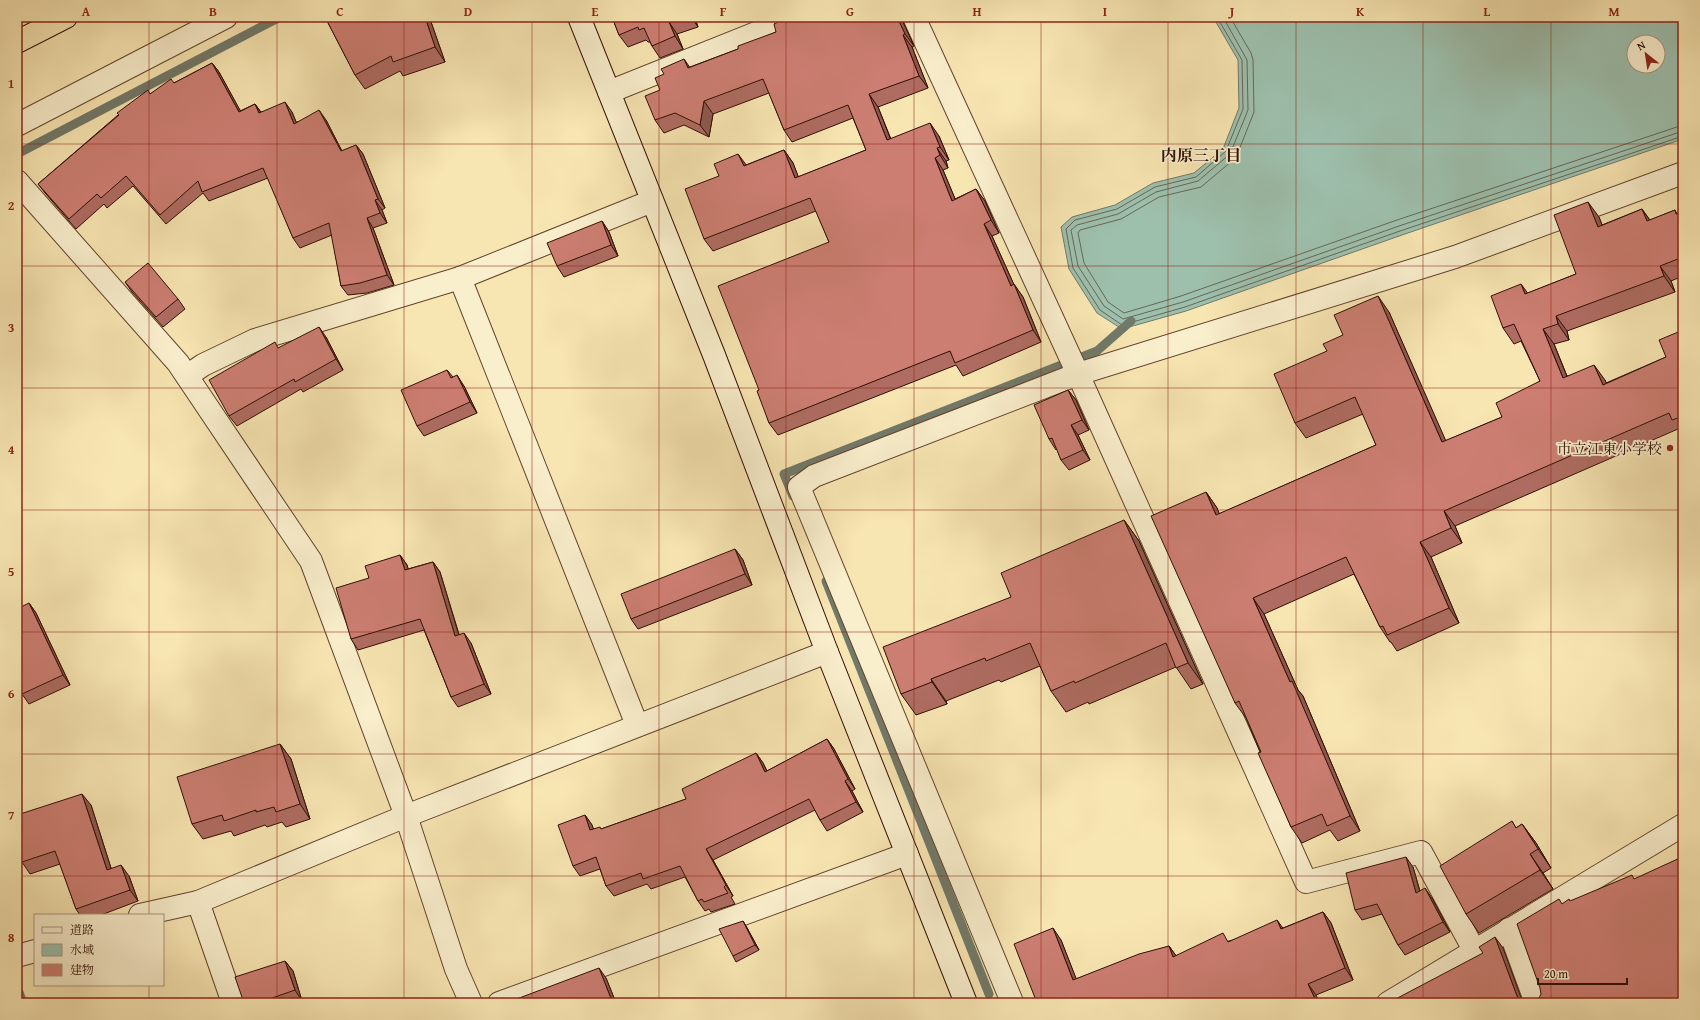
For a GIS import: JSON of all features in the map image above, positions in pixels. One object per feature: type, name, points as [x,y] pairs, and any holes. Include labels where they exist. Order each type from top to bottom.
[{"type":"highway","points":[[17,42],[66,17]]},
{"type":"street","points":[[17,125],[226,17]]},
{"type":"street","points":[[579,17],[775,512],[827,652],[966,1003]]},
{"type":"street","points":[[609,92],[796,17]]},
{"type":"street","points":[[914,17],[1077,373],[1306,882],[1421,852],[1474,950]]},
{"type":"street","points":[[1010,1003],[1012,1002],[799,487],[814,476],[1077,373],[1455,257],[1683,173]]},
{"type":"street","points":[[17,181],[178,363],[311,561],[406,816],[456,969],[471,1003]]},
{"type":"street","points":[[187,376],[203,365],[255,340],[460,278],[652,201]]},
{"type":"street","points":[[460,278],[638,726]]},
{"type":"street","points":[[144,914],[198,902],[406,816],[827,652]]},
{"type":"street","points":[[1388,1003],[1683,825]]},
{"type":"street","points":[[499,1003],[907,854]]},
{"type":"street","points":[[198,902],[233,1003]]},
{"type":"street","points":[[1509,929],[1536,1003]]},
{"type":"street","points":[[17,956],[34,951]]},
{"type":"water","points":[[1213,17],[1683,17],[1683,139],[1186,311],[1122,329],[1097,313],[1069,269],[1061,227],[1072,217],[1115,205],[1153,183],[1194,173],[1223,149],[1239,108],[1238,60]]},
{"type":"building","points":[[325,17],[425,17],[435,47],[393,62],[391,56],[355,75]]},
{"type":"building","points":[[612,17],[682,17],[669,22],[675,36],[652,46],[644,28],[639,30],[638,27],[619,35]]},
{"type":"building","points":[[788,17],[897,17],[905,34],[903,35],[919,76],[869,94],[887,140],[930,123],[940,147],[937,148],[940,155],[935,158],[952,201],[976,189],[991,220],[984,224],[1011,286],[1014,284],[1033,330],[955,363],[950,351],[769,423],[757,391],[759,390],[718,286],[829,242],[810,198],[704,239],[685,189],[719,176],[714,164],[738,154],[744,166],[784,150],[795,178],[866,150],[848,105],[784,130],[763,79],[704,101],[700,125],[675,113],[655,120],[645,96],[660,90],[655,78],[664,74],[661,69],[684,59],[688,68],[738,49],[738,46],[776,32],[774,24]]},
{"type":"building","points":[[212,63],[239,112],[255,104],[259,113],[285,102],[294,124],[319,110],[341,151],[356,145],[378,199],[375,200],[380,213],[367,218],[387,275],[360,283],[341,286],[329,223],[293,238],[263,168],[202,192],[198,181],[160,215],[126,176],[101,198],[97,194],[69,219],[38,184],[119,115],[117,113],[148,90],[150,94],[171,79],[174,83]]},
{"type":"building","points":[[1588,202],[1598,227],[1642,209],[1647,221],[1675,210],[1676,214],[1683,212],[1683,257],[1660,266],[1664,276],[1556,316],[1558,324],[1543,329],[1563,378],[1594,365],[1603,385],[1666,357],[1659,340],[1683,330],[1683,416],[1672,420],[1669,413],[1444,511],[1451,528],[1420,542],[1449,608],[1387,635],[1383,626],[1380,627],[1346,557],[1253,598],[1290,682],[1292,681],[1350,816],[1327,826],[1322,814],[1291,827],[1258,753],[1261,752],[1239,701],[1235,703],[1151,516],[1206,492],[1216,515],[1376,445],[1355,397],[1295,423],[1274,374],[1327,351],[1323,344],[1343,335],[1334,315],[1378,296],[1442,442],[1502,417],[1496,403],[1540,381],[1514,324],[1503,328],[1491,296],[1521,284],[1525,294],[1576,274],[1554,215]]},
{"type":"building","points":[[602,221],[611,245],[557,266],[547,243]]},
{"type":"building","points":[[148,263],[178,299],[156,317],[125,282]]},
{"type":"building","points":[[319,327],[336,359],[295,382],[294,379],[229,416],[209,380],[275,342],[278,348]]},
{"type":"building","points":[[447,370],[451,378],[457,375],[470,402],[417,426],[401,390]]},
{"type":"building","points":[[1068,390],[1082,420],[1071,425],[1083,450],[1061,460],[1052,438],[1049,439],[1034,405]]},
{"type":"building","points":[[1124,520],[1188,663],[1176,668],[1166,643],[1075,683],[1074,681],[1051,691],[1030,643],[986,661],[985,658],[931,679],[932,682],[901,694],[883,647],[1011,597],[1001,573]]},
{"type":"building","points":[[735,549],[745,574],[631,619],[621,594]]},
{"type":"building","points":[[400,555],[405,570],[433,562],[455,636],[464,633],[484,684],[451,697],[420,619],[351,639],[336,588],[369,578],[365,566]]},
{"type":"building","points":[[29,603],[63,675],[22,694],[17,684],[17,609]]},
{"type":"building","points":[[827,739],[848,779],[845,781],[856,802],[820,820],[809,799],[706,849],[726,885],[724,887],[728,893],[704,902],[702,899],[698,901],[680,866],[643,879],[641,873],[606,886],[596,857],[573,866],[558,825],[585,815],[590,830],[600,827],[601,829],[686,799],[682,789],[756,753],[765,772]]},
{"type":"building","points":[[280,744],[300,804],[276,812],[274,807],[256,812],[256,810],[224,821],[222,815],[192,824],[177,777]]},
{"type":"building","points":[[82,794],[107,870],[121,865],[130,890],[76,909],[55,851],[22,862],[17,846],[17,815]]},
{"type":"building","points":[[1512,821],[1516,828],[1522,824],[1538,849],[1530,854],[1540,870],[1466,914],[1440,866]]},
{"type":"building","points":[[1683,846],[1683,1003],[1533,1003],[1538,1000],[1541,994],[1540,988],[1517,924],[1559,899],[1562,904],[1569,899],[1570,901],[1632,875],[1634,879],[1682,857],[1679,848]]},
{"type":"building","points":[[1406,857],[1416,893],[1425,888],[1443,922],[1398,945],[1377,904],[1355,910],[1346,873]]},
{"type":"building","points":[[1323,912],[1345,968],[1308,984],[1317,1003],[1037,1003],[1014,944],[1053,928],[1073,980],[1139,954],[1169,946],[1173,957],[1223,933],[1228,942],[1277,920],[1281,929]]},
{"type":"building","points":[[743,921],[755,945],[733,956],[719,929]]},
{"type":"building","points":[[1495,937],[1517,996],[1520,1002],[1524,1003],[1388,1003],[1483,953],[1479,947]]},
{"type":"building","points":[[285,961],[295,990],[258,1003],[244,1003],[235,977]]},
{"type":"building","points":[[599,968],[612,1001],[606,1003],[506,1003]]},
{"type":"waterway","points":[[17,154],[280,17]]},
{"type":"waterway","points":[[793,496],[784,474],[1097,351],[1131,321]]},
{"type":"waterway","points":[[826,581],[989,994]]},
{"type":"waterway","points":[[17,987],[23,1003]]},
{"type":"place","name":"市立江東小学校","points":[[1670,448]]},
{"type":"district","name":"内原三丁目","points":[[1201,155]]}]
